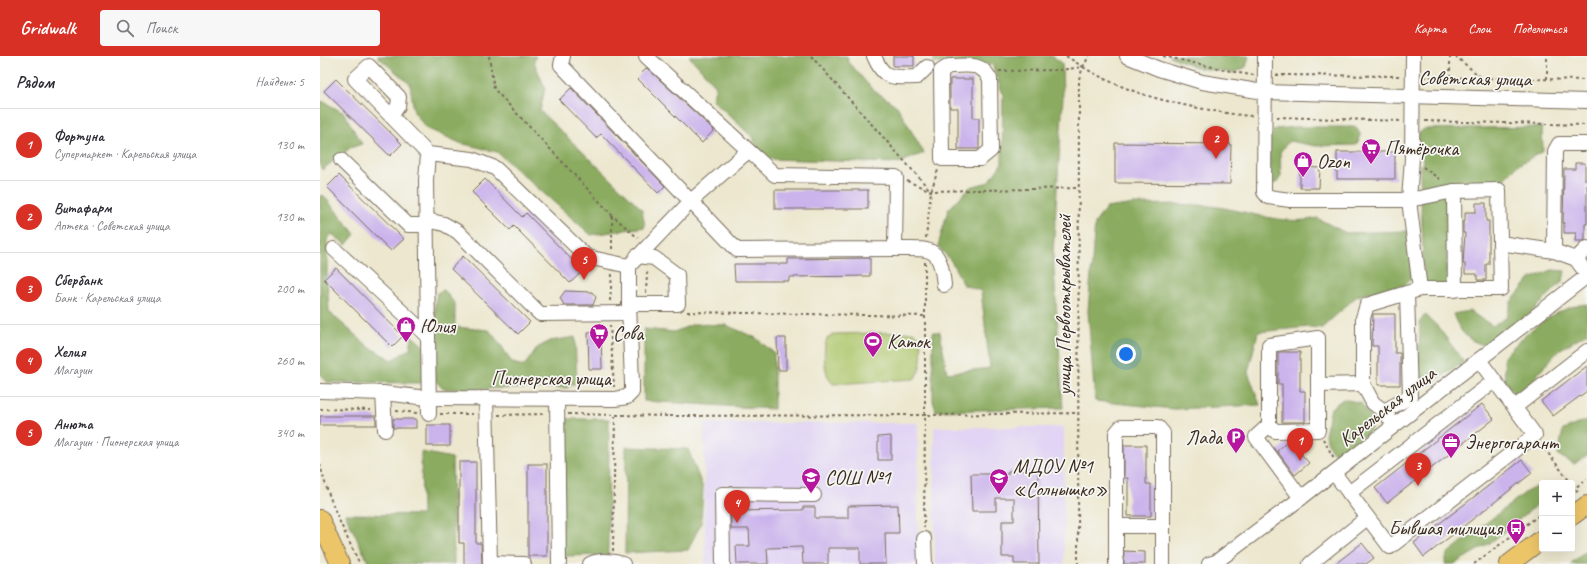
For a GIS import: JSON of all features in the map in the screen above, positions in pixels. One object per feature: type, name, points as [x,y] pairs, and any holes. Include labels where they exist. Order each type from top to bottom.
[{"type":"main road","points":[[1575,514],[1587,505]]},
{"type":"main road","points":[[320,519],[340,564]]},
{"type":"main road","points":[[1510,564],[1539,541]]},
{"type":"street","points":[[563,56],[561,65],[737,250],[925,249],[932,251],[940,261],[944,285]]},
{"type":"street","points":[[646,56],[775,175],[896,177],[896,249]]},
{"type":"street","points":[[874,56],[879,69],[891,77],[917,77],[927,62],[941,71]]},
{"type":"street","name":"Советская улица","points":[[1127,56],[1159,69],[1202,82],[1264,92],[1412,97],[1587,100]]},
{"type":"street","points":[[1265,56],[1264,192],[1268,197],[1290,200],[1409,200],[1454,191],[1499,190],[1500,289],[1420,289],[1366,305],[1363,318],[1363,384],[1373,403],[1384,411],[1394,424]]},
{"type":"street","points":[[1413,56],[1412,158],[1409,200],[1420,289]]},
{"type":"street","points":[[948,66],[978,66],[986,71],[990,79],[991,150],[980,159],[942,159],[941,71],[948,66]]},
{"type":"street","points":[[341,160],[408,225],[427,223],[444,224],[458,232],[540,314],[629,309],[656,303],[678,304],[677,275],[654,258],[638,256],[587,257],[495,168],[472,159],[428,154],[391,116]]},
{"type":"street","points":[[1554,251],[1555,151],[1559,144],[1587,144]]},
{"type":"street","points":[[638,256],[691,202],[748,151]]},
{"type":"street","points":[[428,154],[426,180],[429,414]]},
{"type":"street","points":[[1454,191],[1454,290]]},
{"type":"street","points":[[1500,242],[1554,251],[1576,259],[1587,275]]},
{"type":"street","points":[[1576,259],[1587,248]]},
{"type":"street","points":[[334,249],[427,335]]},
{"type":"street","name":"Пионерская улица","points":[[320,391],[383,393],[428,398],[627,397],[632,392],[629,309],[638,256]]},
{"type":"street","name":"Карельская улица","points":[[1209,564],[1216,562],[1301,498],[1587,275]]},
{"type":"street","points":[[1384,411],[1410,397],[1407,293]]},
{"type":"street","points":[[1269,425],[1276,431],[1318,430],[1318,338],[1269,345],[1269,425],[1256,437],[1301,498]]},
{"type":"street","points":[[1515,407],[1587,351]]},
{"type":"street","points":[[1337,470],[1349,493],[1390,548],[1535,435],[1479,360]]},
{"type":"street","points":[[1349,493],[1494,381]]},
{"type":"street","points":[[1318,385],[1363,384]]},
{"type":"street","points":[[383,393],[385,430]]},
{"type":"street","points":[[486,398],[490,563],[524,564]]},
{"type":"street","points":[[557,398],[559,564]]},
{"type":"street","points":[[1116,564],[1116,433],[1120,427],[1158,427],[1163,432],[1163,564]]},
{"type":"street","points":[[723,564],[722,494],[814,495]]},
{"type":"street","points":[[1310,564],[1367,518]]},
{"type":"street","points":[[1116,526],[1163,526]]},
{"type":"street","points":[[924,539],[925,564]]},
{"type":"street","points":[[590,564],[596,561],[622,564]]},
{"type":"path","points":[[489,56],[494,89],[612,215],[638,256]]},
{"type":"path","points":[[811,56],[931,191]]},
{"type":"path","points":[[1066,56],[1101,78],[1143,96],[1184,106],[1239,116],[1587,125]]},
{"type":"path","name":"улица Первооткрывателей","points":[[1078,564],[1079,79],[1089,56]]},
{"type":"path","points":[[1163,56],[1244,74],[1587,80]]},
{"type":"path","points":[[1450,56],[1450,77]]},
{"type":"path","points":[[1455,56],[1482,78]]},
{"type":"path","points":[[1547,56],[1547,79]]},
{"type":"path","points":[[1000,71],[1060,70],[1083,67]]},
{"type":"path","points":[[1412,158],[1454,191]]},
{"type":"path","points":[[924,539],[926,316],[925,249],[931,191],[942,159]]},
{"type":"path","points":[[896,177],[931,191],[1078,188]]},
{"type":"path","points":[[654,258],[647,273],[646,296],[656,303]]},
{"type":"path","points":[[681,311],[926,316]]},
{"type":"path","points":[[320,409],[383,410],[429,414],[671,416],[1079,413]]},
{"type":"path","points":[[1318,430],[1337,470]]},
{"type":"path","points":[[1535,435],[1568,480]]},
{"type":"path","points":[[320,464],[343,530],[360,564]]},
{"type":"path","points":[[1575,488],[1587,478]]},
{"type":"path","points":[[1474,564],[1539,515]]},
{"type":"shaded area","name":"СОШ №1","points":[[704,423],[918,423],[918,564],[705,564]]},
{"type":"shaded area","name":"МДОУ №1 «Солнышко»","points":[[934,427],[1064,427],[1064,564],[935,564]]},
{"type":"green space","points":[[377,56],[536,56],[534,62],[545,88],[540,111],[642,209],[645,227],[591,235],[497,152],[460,143],[426,128],[414,112],[410,84]]},
{"type":"green space","points":[[689,56],[847,56],[848,61],[871,88],[897,106],[924,153],[899,163],[770,159],[758,148],[752,137],[712,99],[716,86]]},
{"type":"green space","points":[[934,56],[1052,56],[1062,63],[1063,97],[1053,253],[1063,408],[936,411],[933,401],[933,332],[940,332],[947,373],[990,368],[981,291],[964,285],[951,261],[938,246],[948,210],[970,187],[989,182],[1002,163],[1003,95],[992,64],[934,63]]},
{"type":"green space","points":[[1169,56],[1249,56],[1246,67],[1234,73],[1199,68]]},
{"type":"green space","points":[[322,101],[344,113],[362,144],[350,148],[322,170],[320,165],[320,104]]},
{"type":"green space","points":[[1296,127],[1356,127],[1361,136],[1356,145],[1316,146],[1289,141],[1280,152],[1281,176],[1276,184],[1270,182],[1269,136],[1275,129]]},
{"type":"green space","points":[[1542,127],[1543,151],[1518,165],[1499,184],[1446,198],[1447,281],[1444,287],[1429,287],[1424,281],[1420,173],[1423,160],[1419,151],[1417,135],[1424,129]]},
{"type":"green space","points":[[323,195],[355,234],[346,245],[332,234],[327,239],[329,312],[369,347],[392,360],[410,349],[412,336],[426,348],[424,383],[326,382],[320,374],[320,196]]},
{"type":"green space","points":[[1135,204],[1200,205],[1290,220],[1317,218],[1346,233],[1407,231],[1412,255],[1411,279],[1405,285],[1357,296],[1322,328],[1309,327],[1258,332],[1248,372],[1260,405],[1174,409],[1095,401],[1088,311],[1095,223],[1106,208]]},
{"type":"green space","points":[[1552,270],[1565,271],[1563,281],[1527,317],[1484,345],[1468,338],[1458,326],[1453,314],[1469,311],[1493,326],[1507,317],[1511,302],[1530,279]]},
{"type":"green space","points":[[444,290],[455,304],[455,327],[489,330],[501,345],[512,363],[524,366],[537,348],[550,341],[575,337],[577,382],[567,388],[443,389],[435,380],[435,303],[437,293]]},
{"type":"green space","points":[[1587,304],[1587,333],[1559,350],[1526,390],[1514,394],[1505,381],[1504,357],[1521,339],[1541,323],[1564,310]]},
{"type":"green space","points":[[1425,314],[1438,327],[1464,362],[1429,385],[1422,383],[1419,365],[1420,322]]},
{"type":"green space","points":[[694,324],[726,325],[756,338],[774,353],[774,409],[644,401],[644,329],[674,332]]},
{"type":"green space","name":"Каток","points":[[913,332],[918,336],[921,345],[919,371],[914,379],[833,384],[830,380],[826,369],[824,356],[825,344],[829,336],[835,334]]},
{"type":"green space","points":[[1343,399],[1361,403],[1374,422],[1369,432],[1336,455],[1330,448],[1325,435],[1331,408]]},
{"type":"green space","points":[[561,419],[609,419],[608,555],[563,556]]},
{"type":"green space","points":[[1587,420],[1587,456],[1574,464],[1558,455],[1563,430]]},
{"type":"green space","points":[[626,447],[688,449],[703,488],[701,523],[688,550],[625,553]]},
{"type":"green space","points":[[421,452],[452,458],[454,564],[369,564],[345,514],[422,515]]},
{"type":"green space","points":[[1539,486],[1539,503],[1490,543],[1454,564],[1445,564],[1447,554],[1526,492]]},
{"type":"green space","points":[[1587,552],[1587,564],[1570,564]]},
{"type":"building","points":[[893,56],[914,56],[914,66],[893,66]]},
{"type":"building","points":[[647,68],[714,130],[702,143],[637,78]]},
{"type":"building","points":[[336,79],[402,144],[390,156],[324,91]]},
{"type":"building","points":[[950,79],[973,79],[973,118],[979,118],[979,149],[958,149],[958,108],[950,108]]},
{"type":"building","points":[[571,88],[665,186],[658,193],[601,134],[596,138],[559,100]]},
{"type":"building","points":[[1115,143],[1231,144],[1230,184],[1115,183]]},
{"type":"building","points":[[1337,152],[1395,152],[1395,179],[1337,179]]},
{"type":"building","points":[[1575,163],[1585,163],[1585,180],[1587,180],[1587,224],[1585,224],[1585,240],[1582,241],[1575,241],[1576,233],[1564,233],[1563,223],[1564,169],[1575,169]]},
{"type":"building","points":[[1300,167],[1320,168],[1319,188],[1300,188]]},
{"type":"building","points":[[339,175],[404,239],[391,251],[327,187]]},
{"type":"building","points":[[485,179],[522,217],[526,213],[583,271],[570,283],[514,226],[510,230],[472,192]]},
{"type":"building","points":[[775,190],[868,190],[868,209],[775,209]]},
{"type":"building","points":[[1476,203],[1486,203],[1486,221],[1489,221],[1489,264],[1486,264],[1486,280],[1477,280],[1477,274],[1465,274],[1465,264],[1463,264],[1465,233],[1463,233],[1463,222],[1465,222],[1465,212],[1476,212]]},
{"type":"building","points":[[463,256],[530,322],[518,334],[451,269]]},
{"type":"building","points":[[870,258],[870,276],[789,277],[789,281],[735,281],[734,264],[788,264],[788,259]]},
{"type":"building","points":[[336,268],[403,336],[392,347],[324,279]]},
{"type":"building","points":[[565,291],[592,292],[596,297],[593,305],[564,305],[560,298]]},
{"type":"building","points":[[1373,314],[1395,314],[1395,353],[1400,353],[1400,385],[1378,385],[1378,346],[1372,346]]},
{"type":"building","points":[[601,331],[602,369],[589,369],[588,332]]},
{"type":"building","points":[[777,338],[786,338],[786,370],[778,370]]},
{"type":"building","points":[[1278,352],[1300,352],[1300,391],[1305,391],[1305,422],[1282,422],[1282,384],[1278,384]]},
{"type":"building","points":[[1587,366],[1587,391],[1553,416],[1541,401]]},
{"type":"building","points":[[1482,404],[1494,419],[1387,503],[1375,488]]},
{"type":"building","points":[[320,416],[376,416],[376,425],[320,425]]},
{"type":"building","points":[[393,419],[416,419],[416,428],[393,428]]},
{"type":"building","points":[[427,425],[450,425],[450,446],[427,446]]},
{"type":"building","points":[[891,436],[891,460],[878,460],[878,437]]},
{"type":"building","points":[[1286,443],[1288,446],[1292,443],[1309,463],[1295,475],[1277,451]]},
{"type":"building","points":[[1124,445],[1146,445],[1146,484],[1151,484],[1151,516],[1128,516],[1128,478],[1124,478]]},
{"type":"building","points":[[1522,460],[1532,473],[1424,557],[1414,543]]},
{"type":"building","points":[[459,462],[476,462],[476,543],[481,543],[482,564],[464,564],[464,543],[459,543]]},
{"type":"building","points":[[528,464],[547,464],[547,556],[528,556]]},
{"type":"building","points":[[1038,470],[1039,564],[1014,564],[1014,557],[1002,557],[1002,521],[1014,521],[1014,498],[996,498],[996,511],[972,511],[971,474],[1008,474],[1008,471]]},
{"type":"building","points":[[898,505],[899,533],[885,533],[886,564],[860,564],[860,548],[828,548],[828,564],[803,564],[802,547],[767,548],[768,564],[737,564],[736,546],[750,546],[749,529],[731,529],[731,511],[803,510],[803,507],[815,507],[815,518],[848,518],[848,506]]},
{"type":"building","points":[[1362,543],[1374,558],[1366,564],[1335,564]]},
{"type":"building","points":[[1124,551],[1145,552],[1145,564],[1124,564]]},
{"type":"place","name":"Витафарм","points":[[1216,159]]},
{"type":"place","name":"Пятёрочка","points":[[1371,165]]},
{"type":"place","name":"Ozon","points":[[1303,178]]},
{"type":"place","name":"Анюта","points":[[584,280]]},
{"type":"place","name":"Юлия","points":[[406,343]]},
{"type":"place","name":"Сова","points":[[599,350]]},
{"type":"place","name":"Каток","points":[[873,358]]},
{"type":"place","name":"Лада","points":[[1236,454]]},
{"type":"place","name":"Энергогарант","points":[[1451,459]]},
{"type":"place","name":"Фортуна","points":[[1300,461]]},
{"type":"place","name":"Сбербанк","points":[[1418,486]]},
{"type":"place","name":"СОШ №1","points":[[811,494]]},
{"type":"place","name":"МДОУ №1 «Солнышко»","points":[[999,495]]},
{"type":"place","name":"Хелия","points":[[737,523]]},
{"type":"place","name":"Бывшая милиция","points":[[1516,545]]}]
